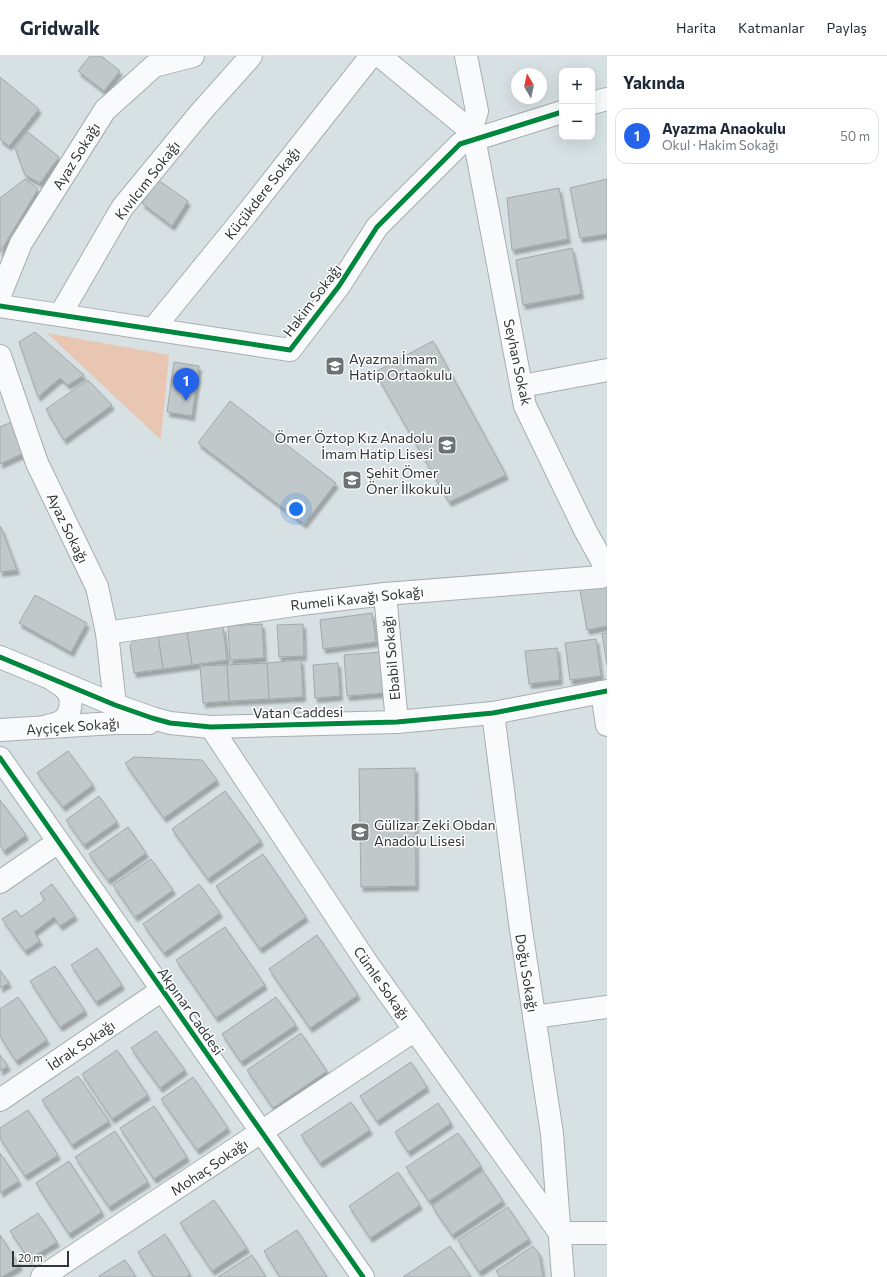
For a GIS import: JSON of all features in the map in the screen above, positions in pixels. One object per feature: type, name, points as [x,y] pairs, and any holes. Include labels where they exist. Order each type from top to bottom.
[{"type":"street","name":"Ayaz Sokağı","points":[[0,295],[21,243],[105,110],[154,66],[193,56]]},
{"type":"street","name":"Kıvılcım Sokağı","points":[[60,315],[122,208],[201,112],[251,56]]},
{"type":"street","name":"Küçükdere Sokağı","points":[[153,329],[371,56]]},
{"type":"street","points":[[380,56],[473,135]]},
{"type":"street","points":[[466,56],[477,111],[473,135]]},
{"type":"street","points":[[595,102],[607,99]]},
{"type":"street","name":"Hakim Sokağı","points":[[0,306],[290,350],[339,286],[377,227],[460,144],[473,135],[559,113]]},
{"type":"street","name":"Seyhan Sokak","points":[[473,135],[526,406],[585,530],[607,570]]},
{"type":"street","name":"Ayaz Sokağı","points":[[0,356],[37,464],[97,587],[107,632],[115,705]]},
{"type":"street","points":[[522,386],[607,370]]},
{"type":"street","name":"Rumeli Kavağı Sokağı","points":[[107,632],[301,604],[385,594],[601,577],[607,573]]},
{"type":"street","name":"Ebabil Sokağı","points":[[385,594],[398,722]]},
{"type":"street","name":"Vatan Caddesi","points":[[0,657],[115,705],[170,723],[211,726],[398,722],[493,713],[604,691]]},
{"type":"street","points":[[38,729],[56,724],[63,720],[68,714],[70,708],[70,696],[67,691],[50,678]]},
{"type":"street","points":[[604,691],[607,725]]},
{"type":"street","name":"Doğu Sokağı","points":[[493,713],[520,923],[552,1134],[563,1277]]},
{"type":"street","name":"Ayçiçek Sokağı","points":[[0,730],[38,729],[115,722],[170,723]]},
{"type":"street","name":"Cümle Sokağı","points":[[211,726],[369,966],[560,1234]]},
{"type":"street","name":"Akpınar Caddesi","points":[[0,758],[262,1132],[360,1276]]},
{"type":"street","points":[[0,882],[58,842]]},
{"type":"street","name":"İdrak Sokağı","points":[[0,1100],[162,990]]},
{"type":"street","points":[[534,1017],[607,1007]]},
{"type":"street","name":"Mohaç Sokağı","points":[[42,1277],[415,1030]]},
{"type":"street","points":[[560,1234],[607,1233]]},
{"type":"shaded area","points":[[47,333],[169,355],[161,439],[160,439]]},
{"type":"building","points":[[90,56],[101,56],[120,71],[104,91],[78,71]]},
{"type":"building","points":[[0,77],[39,109],[9,146],[0,139]]},
{"type":"building","points":[[28,132],[59,157],[40,183],[25,175],[15,148]]},
{"type":"building","points":[[25,179],[38,189],[0,252],[0,198]]},
{"type":"building","points":[[607,179],[607,234],[580,238],[570,188]]},
{"type":"building","points":[[158,180],[188,201],[172,226],[142,203]]},
{"type":"building","points":[[559,188],[568,239],[512,250],[507,198]]},
{"type":"building","points":[[572,248],[581,294],[523,305],[516,260]]},
{"type":"building","points":[[35,332],[84,375],[68,385],[60,378],[38,397],[19,342]]},
{"type":"building","points":[[433,341],[506,475],[449,502],[375,372]]},
{"type":"building","points":[[174,362],[199,366],[192,416],[167,412]]},
{"type":"building","points":[[88,380],[112,405],[64,440],[46,409]]},
{"type":"building","points":[[230,401],[336,483],[304,524],[198,443]]},
{"type":"building","points":[[12,422],[24,453],[0,464],[0,427]]},
{"type":"building","points":[[1,527],[17,570],[0,572]]},
{"type":"building","points":[[606,586],[607,626],[587,630],[580,590]]},
{"type":"building","points":[[35,595],[87,623],[71,652],[19,623]]},
{"type":"building","points":[[372,613],[376,642],[323,649],[320,620]]},
{"type":"building","points":[[262,624],[264,658],[230,660],[228,626]]},
{"type":"building","points":[[303,624],[304,656],[279,657],[277,625]]},
{"type":"building","points":[[223,627],[227,660],[192,665],[187,632]]},
{"type":"building","points":[[187,632],[192,665],[163,669],[158,636]]},
{"type":"building","points":[[607,633],[607,665],[602,634]]},
{"type":"building","points":[[158,636],[163,669],[134,673],[130,645],[136,638]]},
{"type":"building","points":[[596,639],[601,676],[570,680],[565,643]]},
{"type":"building","points":[[557,648],[560,680],[529,684],[525,651]]},
{"type":"building","points":[[381,652],[384,693],[347,696],[344,655]]},
{"type":"building","points":[[301,660],[303,697],[269,699],[267,663]]},
{"type":"building","points":[[267,663],[269,699],[229,701],[227,665]]},
{"type":"building","points":[[338,663],[340,696],[315,698],[313,665]]},
{"type":"building","points":[[227,665],[229,701],[203,703],[200,666]]},
{"type":"building","points":[[68,751],[93,785],[63,807],[37,773]]},
{"type":"building","points":[[134,757],[202,760],[217,780],[164,818],[125,763]]},
{"type":"building","points":[[415,768],[416,886],[361,887],[359,769]]},
{"type":"building","points":[[225,791],[261,841],[208,879],[172,829]]},
{"type":"building","points":[[99,796],[117,822],[84,845],[66,820]]},
{"type":"building","points":[[0,800],[26,835],[4,851],[0,845]]},
{"type":"building","points":[[128,827],[146,853],[108,880],[89,854]]},
{"type":"building","points":[[263,854],[306,917],[260,949],[216,886]]},
{"type":"building","points":[[151,859],[173,890],[135,917],[113,885]]},
{"type":"building","points":[[52,884],[75,916],[60,926],[54,917],[34,932],[40,941],[25,951],[2,919],[16,910],[21,917],[45,900],[40,893]]},
{"type":"building","points":[[199,884],[220,913],[164,953],[143,924]]},
{"type":"building","points":[[225,927],[265,985],[216,1018],[176,960]]},
{"type":"building","points":[[317,935],[358,995],[310,1028],[269,969]]},
{"type":"building","points":[[97,948],[122,985],[96,1002],[71,965]]},
{"type":"building","points":[[55,966],[85,1011],[60,1027],[30,981]]},
{"type":"building","points":[[0,970],[9,983],[0,988]]},
{"type":"building","points":[[18,997],[47,1040],[16,1061],[0,1036],[0,1009]]},
{"type":"building","points":[[276,997],[296,1025],[241,1062],[222,1034]]},
{"type":"building","points":[[156,1031],[185,1070],[160,1088],[131,1048]]},
{"type":"building","points":[[301,1033],[327,1071],[273,1108],[247,1070]]},
{"type":"building","points":[[117,1050],[148,1095],[112,1119],[82,1074]]},
{"type":"building","points":[[0,1055],[8,1066],[0,1071]]},
{"type":"building","points":[[411,1062],[427,1087],[377,1121],[360,1096]]},
{"type":"building","points":[[78,1076],[109,1121],[72,1145],[42,1100]]},
{"type":"building","points":[[193,1077],[228,1128],[197,1150],[161,1099]]},
{"type":"building","points":[[351,1102],[370,1130],[320,1163],[301,1135]]},
{"type":"building","points":[[438,1103],[451,1123],[408,1152],[395,1132]]},
{"type":"building","points":[[154,1106],[187,1157],[154,1179],[120,1128]]},
{"type":"building","points":[[28,1110],[58,1155],[25,1176],[0,1138],[0,1128]]},
{"type":"building","points":[[115,1131],[148,1182],[109,1207],[75,1157]]},
{"type":"building","points":[[458,1133],[481,1166],[429,1201],[406,1167]]},
{"type":"building","points":[[0,1153],[19,1181],[0,1193]]},
{"type":"building","points":[[69,1161],[102,1212],[69,1234],[36,1183]]},
{"type":"building","points":[[483,1171],[503,1201],[452,1235],[432,1206]]},
{"type":"building","points":[[398,1172],[420,1205],[370,1238],[349,1206]]},
{"type":"building","points":[[214,1200],[247,1248],[212,1271],[180,1223]]},
{"type":"building","points":[[508,1207],[529,1239],[479,1272],[458,1240]]},
{"type":"building","points":[[38,1213],[57,1242],[29,1259],[10,1231]]},
{"type":"building","points":[[297,1230],[327,1277],[280,1277],[264,1251]]},
{"type":"building","points":[[165,1234],[190,1274],[186,1277],[154,1277],[138,1252]]},
{"type":"building","points":[[0,1235],[20,1266],[2,1277],[0,1277]]},
{"type":"building","points":[[450,1246],[471,1277],[403,1277]]},
{"type":"building","points":[[533,1246],[539,1253],[543,1277],[500,1277],[496,1271]]},
{"type":"building","points":[[252,1255],[266,1277],[218,1277]]},
{"type":"building","points":[[125,1260],[136,1277],[99,1276]]},
{"type":"cycle path","points":[[0,306],[290,350],[339,286],[377,227],[460,144],[559,113]]},
{"type":"cycle path","points":[[0,657],[115,705],[152,718],[170,723],[211,727],[397,722],[493,713],[607,691]]},
{"type":"cycle path","points":[[0,758],[363,1277]]},
{"type":"place","name":"Ayazma İmam Hatip Ortaokulu","points":[[335,366]]},
{"type":"place","name":"Ayazma Anaokulu","points":[[186,401]]},
{"type":"place","name":"Ömer Öztop Kız Anadolu İmam Hatip Lisesi","points":[[447,445]]},
{"type":"place","name":"Şehit Ömer Öner İlkokulu","points":[[352,480]]},
{"type":"place","name":"Gülizar Zeki Obdan Anadolu Lisesi","points":[[360,832]]}]
